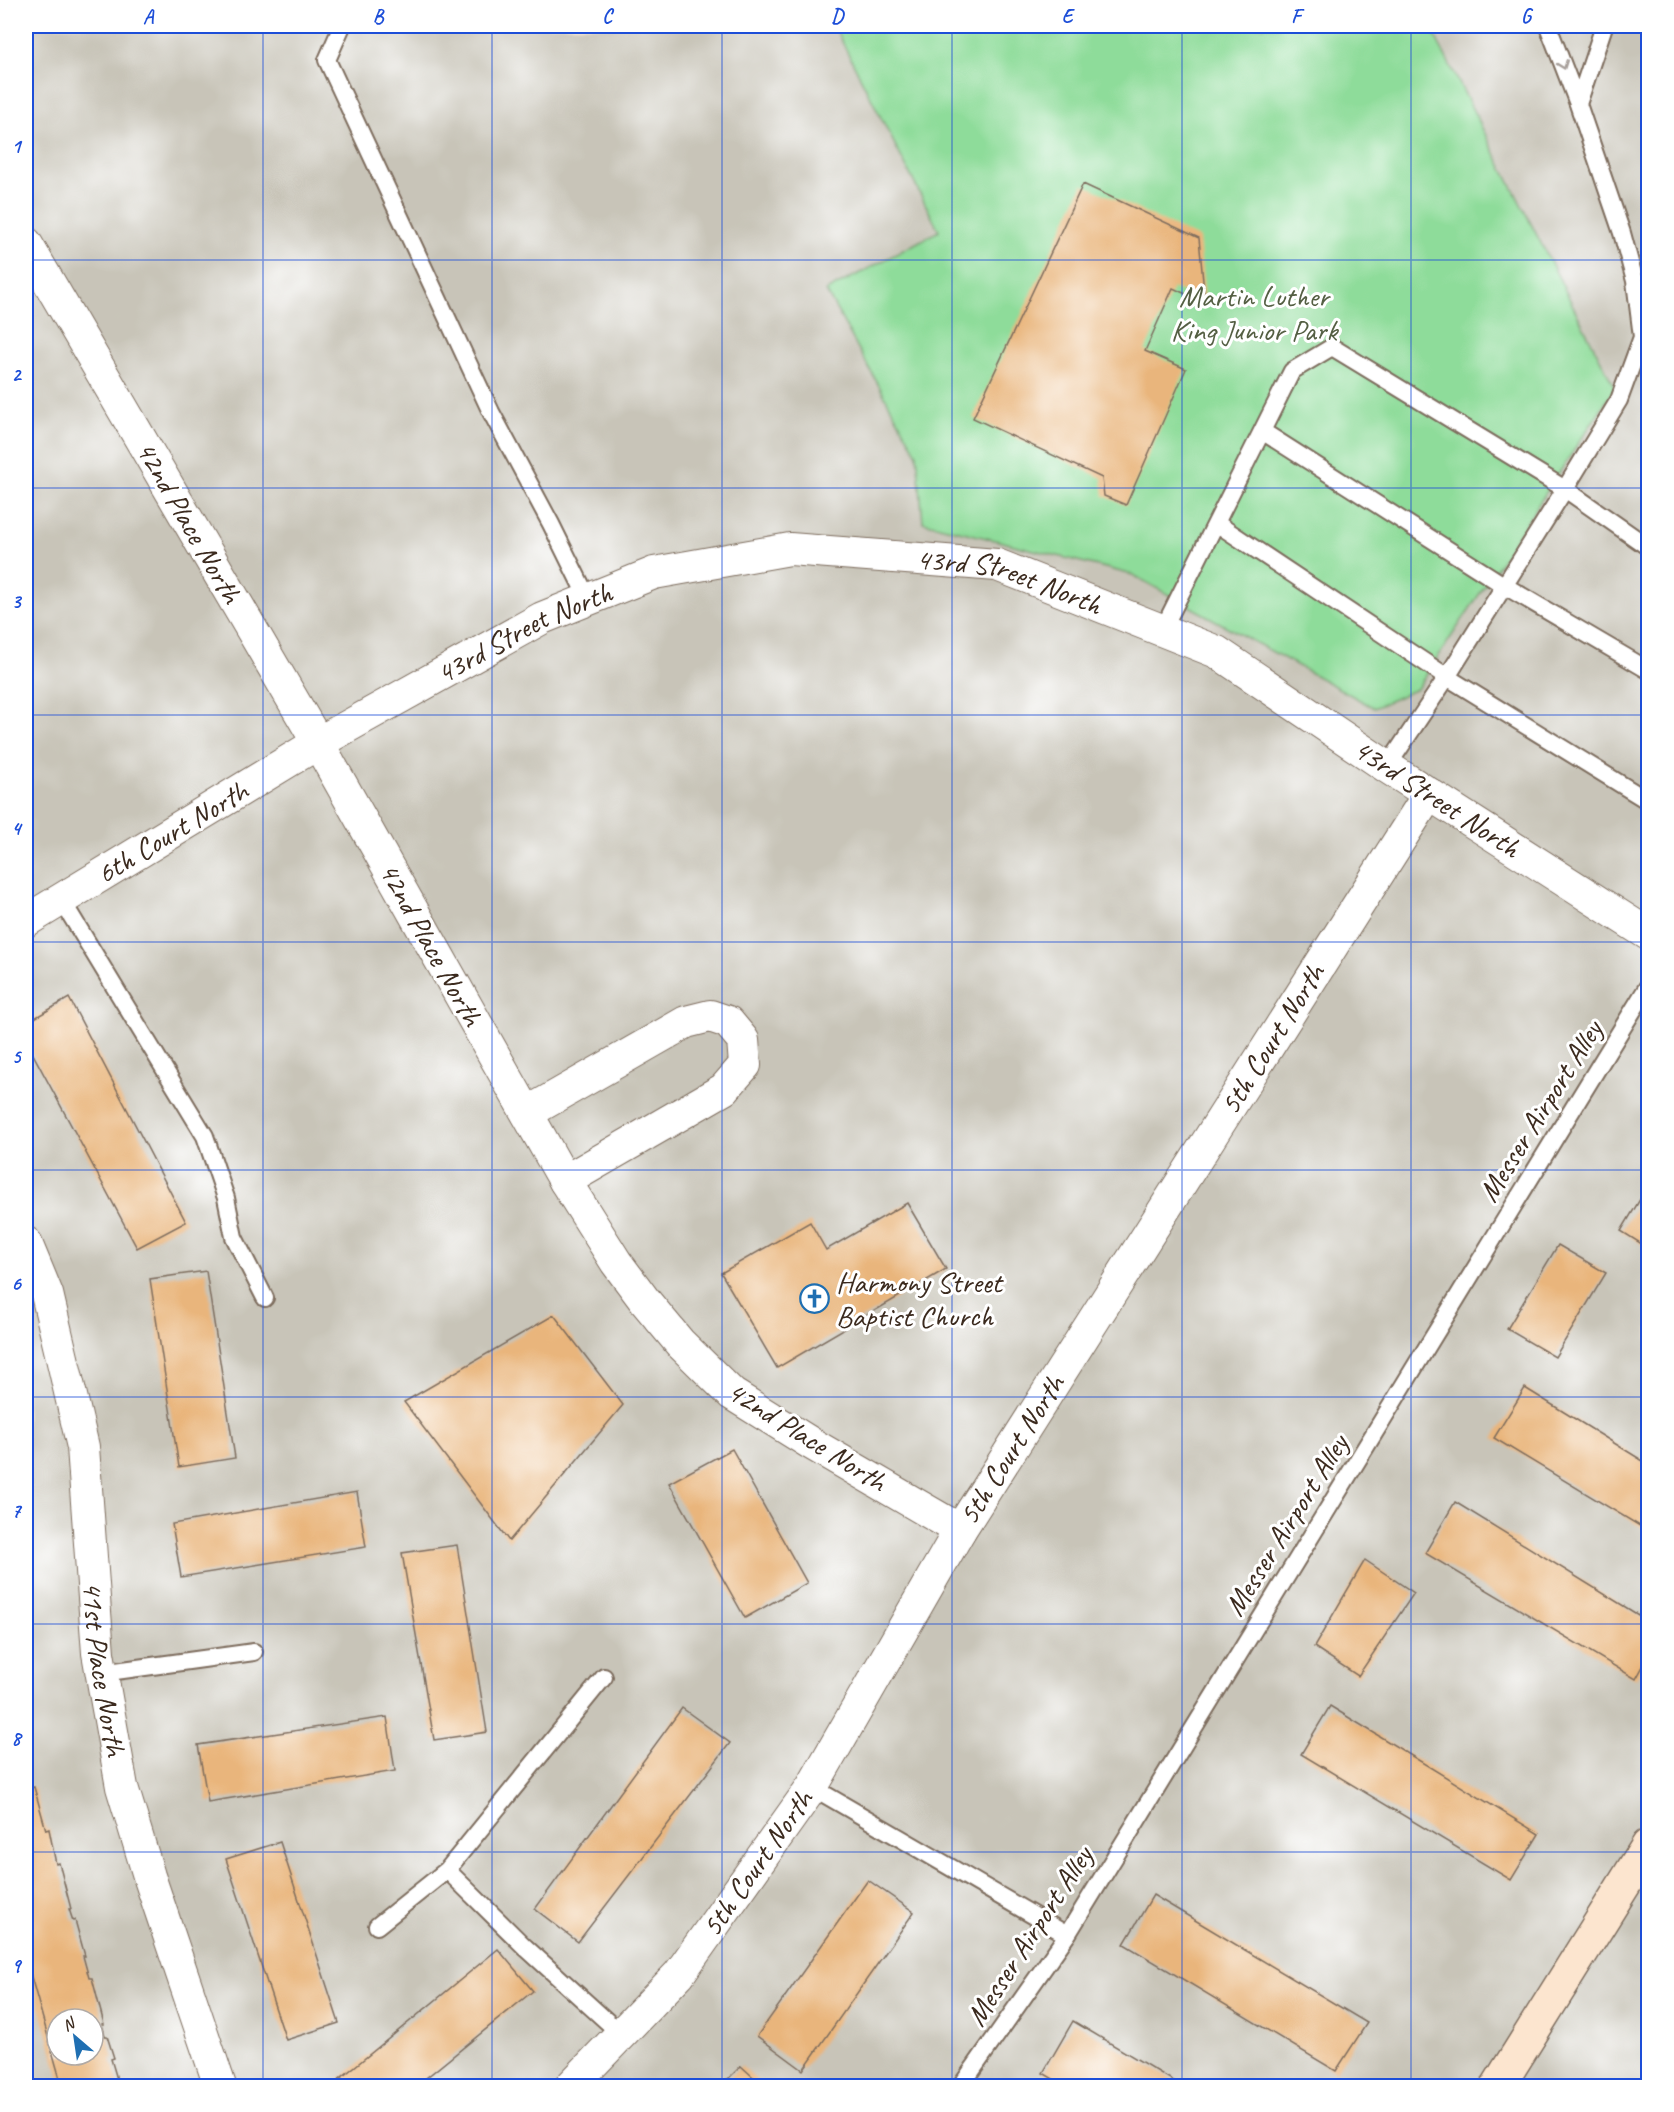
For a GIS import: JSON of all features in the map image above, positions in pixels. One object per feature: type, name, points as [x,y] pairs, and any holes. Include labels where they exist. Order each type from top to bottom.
[{"type":"main road","points":[[1498,2086],[1648,1846]]},
{"type":"street","name":"42nd Place North","points":[[26,243],[318,743],[565,1181],[616,1262],[680,1343],[732,1394],[812,1444],[960,1530]]},
{"type":"street","name":"43rd Street North","points":[[318,743],[542,618],[654,573],[790,549],[997,565],[1217,652],[1387,767],[1648,934]]},
{"type":"street","name":"6th Court North","points":[[26,921],[318,743]]},
{"type":"street","name":"5th Court North","points":[[571,2086],[679,1974],[812,1787],[960,1530],[1429,794]]},
{"type":"street","points":[[527,1113],[686,1022],[711,1016],[728,1022],[742,1040],[745,1065],[724,1089],[565,1181]]},
{"type":"street","name":"41st Place North","points":[[26,1243],[47,1294],[83,1446],[98,1653],[122,1787],[149,1876],[220,2086]]},
{"type":"lane","points":[[342,26],[327,60],[491,412],[588,599]]},
{"type":"lane","points":[[1387,767],[1505,586],[1619,400],[1642,337],[1635,282],[1624,243],[1578,104],[1548,26]]},
{"type":"lane","points":[[1578,104],[1604,26]]},
{"type":"lane","points":[[1162,630],[1292,371],[1332,347],[1565,489],[1648,547]]},
{"type":"lane","points":[[1262,431],[1505,586],[1648,670]]},
{"type":"lane","points":[[1216,523],[1447,677],[1648,801]]},
{"type":"lane","points":[[61,899],[205,1136],[226,1198],[234,1237],[265,1298]]},
{"type":"lane","name":"Messer Airport Alley","points":[[961,2086],[1067,1935],[1648,986]]},
{"type":"lane","points":[[101,1673],[254,1652]]},
{"type":"lane","points":[[377,1926],[447,1870],[604,1677]]},
{"type":"lane","points":[[812,1787],[1067,1935]]},
{"type":"lane","points":[[447,1870],[525,1947],[622,2035]]},
{"type":"shaded area","points":[[26,26],[1648,26],[1648,2086],[26,2086]]},
{"type":"green space","name":"Martin Luther King Junior Park","points":[[834,26],[1430,26],[1615,388],[1417,689],[1374,708],[1133,575],[923,522],[917,454],[826,291],[939,231]]},
{"type":"building","points":[[1083,184],[1199,238],[1205,303],[1173,288],[1145,351],[1186,369],[1126,505],[1104,496],[1102,478],[973,418]]},
{"type":"building","points":[[69,998],[186,1222],[137,1248],[26,1041],[26,1023]]},
{"type":"building","points":[[1648,1186],[1648,1248],[1621,1231]]},
{"type":"building","name":"Harmony Street Baptist Church","points":[[907,1203],[946,1269],[777,1368],[721,1273],[810,1222],[826,1250]]},
{"type":"building","points":[[1558,1245],[1606,1273],[1555,1357],[1507,1329]]},
{"type":"building","points":[[206,1271],[235,1458],[179,1467],[150,1279]]},
{"type":"building","points":[[554,1315],[623,1405],[509,1541],[404,1402]]},
{"type":"building","points":[[1525,1388],[1648,1464],[1648,1531],[1494,1438]]},
{"type":"building","points":[[732,1449],[807,1583],[745,1618],[669,1483]]},
{"type":"building","points":[[357,1492],[366,1547],[181,1577],[172,1524]]},
{"type":"building","points":[[1455,1502],[1648,1621],[1648,1657],[1636,1679],[1425,1553]]},
{"type":"building","points":[[457,1545],[487,1732],[434,1740],[402,1553]]},
{"type":"building","points":[[1365,1560],[1414,1593],[1358,1676],[1314,1647]]},
{"type":"building","points":[[1330,1706],[1539,1834],[1511,1880],[1301,1754]]},
{"type":"building","points":[[682,1708],[730,1743],[578,1942],[535,1909]]},
{"type":"building","points":[[387,1717],[395,1771],[208,1802],[198,1745]]},
{"type":"building","points":[[34,1787],[46,1830],[49,1829],[56,1864],[59,1863],[71,1909],[69,1909],[73,1921],[75,1920],[89,1978],[92,1978],[100,2007],[45,2007],[45,2026],[26,1959],[26,1789]]},
{"type":"building","points":[[280,1842],[339,2023],[286,2040],[226,1859]]},
{"type":"building","points":[[868,1880],[914,1912],[803,2070],[757,2036]]},
{"type":"building","points":[[1153,1895],[1367,2023],[1336,2071],[1124,1944]]},
{"type":"building","points":[[498,1949],[533,1991],[416,2086],[331,2086]]},
{"type":"building","points":[[1073,2021],[1182,2086],[1065,2086],[1043,2073]]},
{"type":"building","points":[[105,2036],[107,2036],[119,2086],[62,2086],[57,2067],[105,2067]]},
{"type":"building","points":[[741,2066],[763,2086],[721,2086]]},
{"type":"place","name":"Harmony Street Baptist Church","points":[[815,1299]]}]
